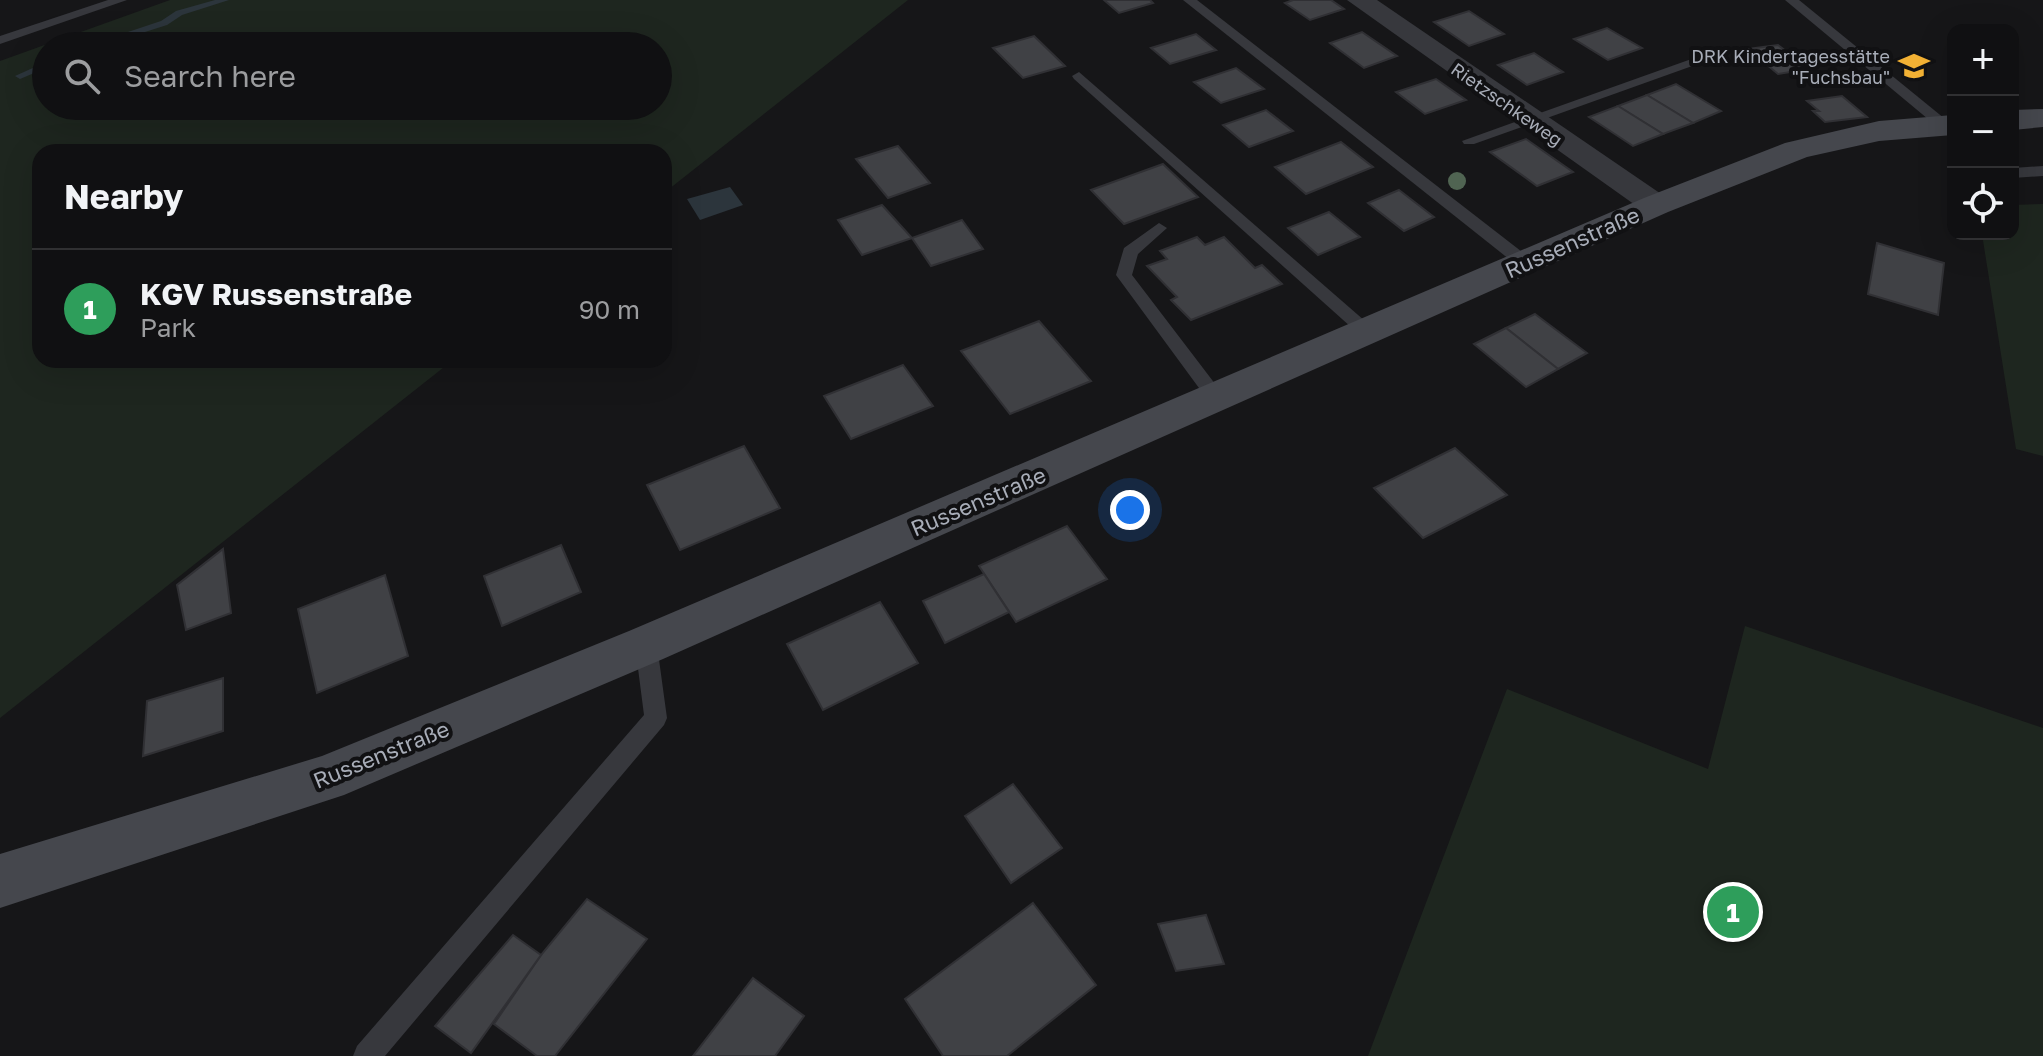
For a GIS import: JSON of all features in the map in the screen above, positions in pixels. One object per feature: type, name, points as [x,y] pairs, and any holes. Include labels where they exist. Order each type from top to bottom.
[{"type":"street","name":"Rietzschkeweg","points":[[1360,0],[1529,120],[1656,205]]},
{"type":"street","points":[[2019,120],[2043,118]]},
{"type":"street","name":"Russenstraße","points":[[0,881],[326,778],[646,645],[1656,205],[1797,150],[1879,131],[1947,125]]},
{"type":"lane","points":[[0,40],[121,0]]},
{"type":"lane","points":[[1189,0],[1525,263]]},
{"type":"lane","points":[[1791,0],[1947,123]]},
{"type":"lane","points":[[1469,141],[1702,60]]},
{"type":"lane","points":[[1079,76],[1367,332]]},
{"type":"lane","points":[[2019,173],[2043,171]]},
{"type":"lane","points":[[1159,228],[1130,252],[1124,275],[1216,398]]},
{"type":"lane","points":[[367,1056],[656,718],[646,645]]},
{"type":"shaded area","points":[[170,0],[908,0],[672,187],[672,144],[32,144],[32,368],[443,368],[0,718],[0,61],[32,50],[32,120],[672,120],[672,32],[81,32]]},
{"type":"shaded area","points":[[730,187],[743,205],[700,220],[687,199]]},
{"type":"shaded area","points":[[2043,204],[2043,456],[2016,449],[1983,240],[2019,240],[2019,205]]},
{"type":"shaded area","points":[[1745,626],[2043,728],[2043,1056],[1368,1056],[1507,689],[1708,769]]},
{"type":"building","points":[[1104,0],[1150,0],[1153,3],[1119,13]]},
{"type":"building","points":[[1293,0],[1331,0],[1344,9],[1310,20],[1285,3]]},
{"type":"building","points":[[1469,11],[1504,34],[1469,46],[1434,22]]},
{"type":"building","points":[[1607,28],[1642,48],[1608,60],[1574,39]]},
{"type":"building","points":[[1362,32],[1397,56],[1364,68],[1330,43]]},
{"type":"building","points":[[1196,34],[1216,50],[1170,64],[1151,48]]},
{"type":"building","points":[[1034,36],[1065,66],[1023,78],[993,48]]},
{"type":"building","points":[[1778,45],[1809,69],[1778,74],[1748,49]]},
{"type":"building","points":[[1534,53],[1563,72],[1527,85],[1498,65]]},
{"type":"building","points":[[1236,68],[1264,89],[1221,103],[1194,82]]},
{"type":"building","points":[[1436,79],[1466,100],[1425,114],[1396,92]]},
{"type":"building","points":[[1676,84],[1721,111],[1693,123],[1647,95]]},
{"type":"building","points":[[1647,95],[1693,123],[1663,134],[1618,106]]},
{"type":"building","points":[[1842,96],[1867,117],[1825,122],[1813,111],[1819,111],[1807,101]]},
{"type":"building","points":[[1618,106],[1663,134],[1633,146],[1589,117]]},
{"type":"building","points":[[1266,110],[1293,131],[1249,147],[1223,125]]},
{"type":"building","points":[[1526,139],[1573,172],[1537,186],[1490,152]]},
{"type":"building","points":[[1341,142],[1373,167],[1306,194],[1275,167]]},
{"type":"building","points":[[898,146],[930,183],[888,198],[856,159]]},
{"type":"building","points":[[1163,164],[1198,197],[1124,224],[1091,190]]},
{"type":"building","points":[[1399,190],[1434,217],[1404,231],[1368,203]]},
{"type":"building","points":[[882,205],[912,238],[862,255],[838,220]]},
{"type":"building","points":[[1329,212],[1360,237],[1318,255],[1288,228]]},
{"type":"building","points":[[962,220],[983,249],[931,266],[912,238]]},
{"type":"building","points":[[1197,237],[1205,245],[1224,237],[1255,268],[1262,265],[1282,284],[1191,320],[1171,300],[1177,297],[1147,266],[1167,259],[1160,251]]},
{"type":"building","points":[[1877,243],[1944,263],[1938,315],[1868,294]]},
{"type":"building","points":[[1535,314],[1587,353],[1558,369],[1506,328]]},
{"type":"building","points":[[1039,321],[1091,381],[1010,414],[961,351]]},
{"type":"building","points":[[1506,328],[1558,369],[1526,387],[1474,344]]},
{"type":"building","points":[[903,365],[933,406],[851,439],[824,396]]},
{"type":"building","points":[[744,446],[780,508],[680,550],[647,485]]},
{"type":"building","points":[[1455,448],[1507,495],[1423,538],[1374,488]]},
{"type":"building","points":[[1067,526],[1107,579],[1016,622],[979,566]]},
{"type":"building","points":[[561,545],[581,592],[502,626],[484,576]]},
{"type":"building","points":[[223,549],[231,613],[186,630],[177,585]]},
{"type":"building","points":[[984,574],[1009,612],[945,643],[923,601]]},
{"type":"building","points":[[385,575],[408,656],[317,693],[298,609]]},
{"type":"building","points":[[880,602],[918,663],[823,710],[787,644]]},
{"type":"building","points":[[223,678],[223,731],[143,756],[147,701]]},
{"type":"building","points":[[1013,784],[1062,848],[1011,883],[965,816]]},
{"type":"building","points":[[587,899],[647,939],[555,1056],[537,1056],[494,1024],[541,955]]},
{"type":"building","points":[[1033,903],[1096,985],[1007,1056],[943,1056],[905,999]]},
{"type":"building","points":[[1206,915],[1224,964],[1176,971],[1158,924]]},
{"type":"building","points":[[513,935],[541,955],[471,1053],[435,1026]]},
{"type":"building","points":[[753,978],[804,1016],[775,1056],[693,1056]]},
{"type":"waterway","points":[[135,32],[164,23],[179,13],[225,0]]},
{"type":"waterway","points":[[20,76],[32,71]]},
{"type":"place","name":"DRK Kindertagesstätte \"Fuchsbau\"","points":[[1914,66]]},
{"type":"place","name":"KGV Russenstraße","points":[[1733,912]]}]
